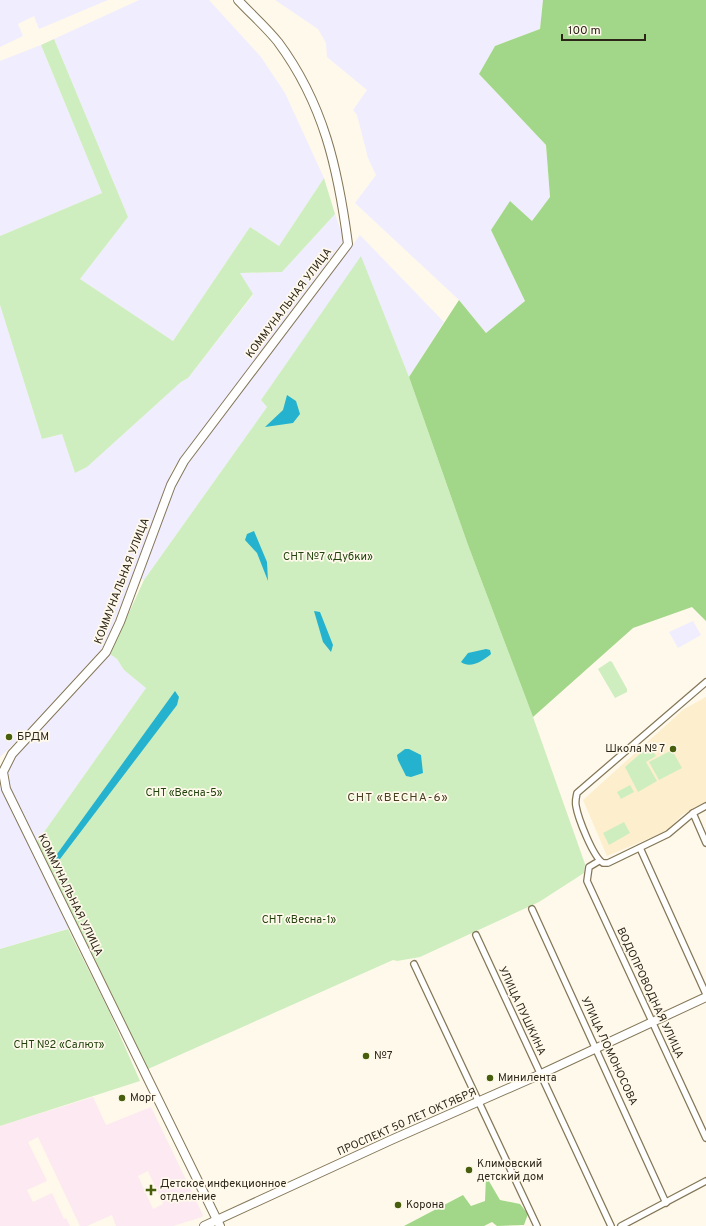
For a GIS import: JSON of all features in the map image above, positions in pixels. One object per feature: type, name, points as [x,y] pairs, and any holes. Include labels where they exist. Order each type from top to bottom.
[{"type":"street","name":"КОММУНАЛЬНАЯ УЛИЦА","points":[[218,1223],[6,789],[3,772],[12,754],[106,652],[120,622],[171,485],[184,462],[348,244],[337,170],[317,110],[278,42],[238,0]]},
{"type":"street","points":[[706,682],[577,793],[575,805],[599,861],[608,862],[668,834],[692,813],[706,806]]},
{"type":"street","points":[[692,813],[706,843]]},
{"type":"street","points":[[640,848],[706,994]]},
{"type":"street","name":"ВОДОПРОВОДНАЯ УЛИЦА","points":[[599,861],[588,867],[587,880],[706,1138]]},
{"type":"street","name":"УЛИЦА ЛОМОНОСОВА","points":[[532,909],[597,1048],[666,1202]]},
{"type":"street","name":"УЛИЦА ПУШКИНА","points":[[476,935],[611,1226]]},
{"type":"street","points":[[414,964],[537,1226]]},
{"type":"street","name":"ПРОСПЕКТ 50 ЛЕТ ОКТЯБРЯ","points":[[204,1226],[218,1223],[478,1101],[541,1074],[706,997]]},
{"type":"street","points":[[621,1226],[706,1181]]},
{"type":"shaded area","points":[[0,0],[108,0],[39,29],[34,16],[18,24],[23,36],[0,47]]},
{"type":"shaded area","points":[[139,0],[209,0],[261,57],[285,93],[324,178],[279,246],[250,227],[173,341],[80,279],[128,217],[54,39]]},
{"type":"shaded area","points":[[275,0],[543,0],[540,29],[495,46],[479,74],[546,145],[550,197],[532,221],[510,201],[491,230],[525,301],[486,333],[459,300],[355,203],[376,175],[368,158],[357,115],[353,110],[367,90],[327,57],[326,43],[318,29]]},
{"type":"shaded area","points":[[41,45],[102,193],[0,236],[0,61]]},
{"type":"shaded area","points":[[335,214],[344,240],[172,470],[163,499],[107,640],[100,651],[21,737],[0,757],[0,305],[42,439],[62,434],[75,473],[87,467],[181,382],[188,378],[253,295],[240,273],[282,272]]},
{"type":"shaded area","points":[[360,235],[444,322],[409,377],[361,257],[261,400],[267,407],[144,580],[138,578],[177,477]]},
{"type":"shaded area","points":[[693,621],[701,635],[678,648],[669,632]]},
{"type":"shaded area","points":[[110,654],[117,659],[124,670],[146,688],[37,842],[10,789],[6,773],[12,759]]},
{"type":"shaded area","name":"Школа № 7","points":[[706,697],[706,803],[682,815],[667,831],[607,856],[583,800],[684,709]]},
{"type":"shaded area","points":[[0,786],[70,928],[0,949]]},
{"type":"shaded area","points":[[93,1097],[106,1125],[151,1107],[203,1215],[202,1217],[173,1226],[116,1226],[112,1215],[87,1226],[80,1226],[38,1137],[28,1142],[47,1181],[27,1190],[33,1202],[52,1193],[64,1219],[66,1218],[70,1226],[0,1226],[0,1126]],"holes":[[[148,1171],[163,1204],[153,1209],[138,1176]]]},
{"type":"green space","points":[[543,0],[706,0],[706,621],[692,607],[633,628],[533,717],[468,545],[409,377],[459,300],[486,333],[525,301],[491,230],[510,201],[532,221],[550,197],[546,145],[479,74],[495,46],[540,29]]},
{"type":"green space","points":[[54,39],[128,217],[80,279],[173,341],[250,227],[279,246],[324,178],[335,214],[282,272],[240,273],[253,294],[188,378],[181,382],[87,467],[75,473],[62,434],[42,439],[0,305],[0,236],[102,193],[41,45]]},
{"type":"green space","points":[[361,256],[409,377],[468,545],[533,717],[585,864],[584,873],[539,902],[420,957],[397,961],[393,960],[148,1069],[37,842],[146,688],[124,670],[117,659],[110,654],[144,580],[267,407],[261,400]]},
{"type":"green space","points":[[610,661],[627,689],[627,692],[615,698],[598,669]]},
{"type":"green space","points":[[649,746],[656,756],[646,762],[657,781],[638,792],[625,767]]},
{"type":"green space","points":[[672,750],[682,768],[659,780],[649,762]]},
{"type":"green space","points":[[630,785],[634,792],[621,799],[617,792]]},
{"type":"green space","points":[[624,822],[630,833],[609,845],[603,833]]},
{"type":"green space","name":"СНТ №2 «Салют»","points":[[68,929],[109,1011],[140,1081],[0,1126],[0,949]]},
{"type":"green space","points":[[486,1176],[500,1200],[520,1204],[528,1214],[524,1225],[497,1226],[492,1222],[484,1226],[404,1226],[463,1195],[471,1206],[485,1201]]},
{"type":"water","points":[[287,395],[296,401],[300,414],[293,423],[265,427],[283,410]]},
{"type":"water","points":[[254,531],[267,562],[268,581],[257,553],[245,540],[247,534]]},
{"type":"water","points":[[314,611],[320,612],[333,645],[331,652],[323,642]]},
{"type":"water","points":[[486,649],[490,650],[491,654],[484,659],[468,665],[461,662],[468,653]]},
{"type":"water","points":[[175,691],[179,697],[177,705],[57,863],[52,861]]},
{"type":"water","points":[[405,749],[409,749],[421,755],[423,773],[411,777],[406,776],[397,755]]},
{"type":"place","name":"БРДМ","points":[[9,737]]},
{"type":"place","name":"Школа № 7","points":[[673,749]]},
{"type":"place","name":"№7","points":[[366,1056]]},
{"type":"place","name":"Минилента","points":[[490,1078]]},
{"type":"place","name":"Морг","points":[[122,1098]]},
{"type":"place","name":"Климовский детский дом","points":[[469,1170]]},
{"type":"place","name":"Детское инфекционное отделение","points":[[151,1190]]},
{"type":"place","name":"Корона","points":[[398,1205]]},
{"type":"district","name":"СНТ «ВЕСНА-6»","points":[[398,798]]},
{"type":"park label","name":"СНТ №7 «Дубки»","points":[[328,557]]},
{"type":"park label","name":"СНТ «Весна-5»","points":[[184,793]]},
{"type":"park label","name":"СНТ «Весна-1»","points":[[299,920]]}]
